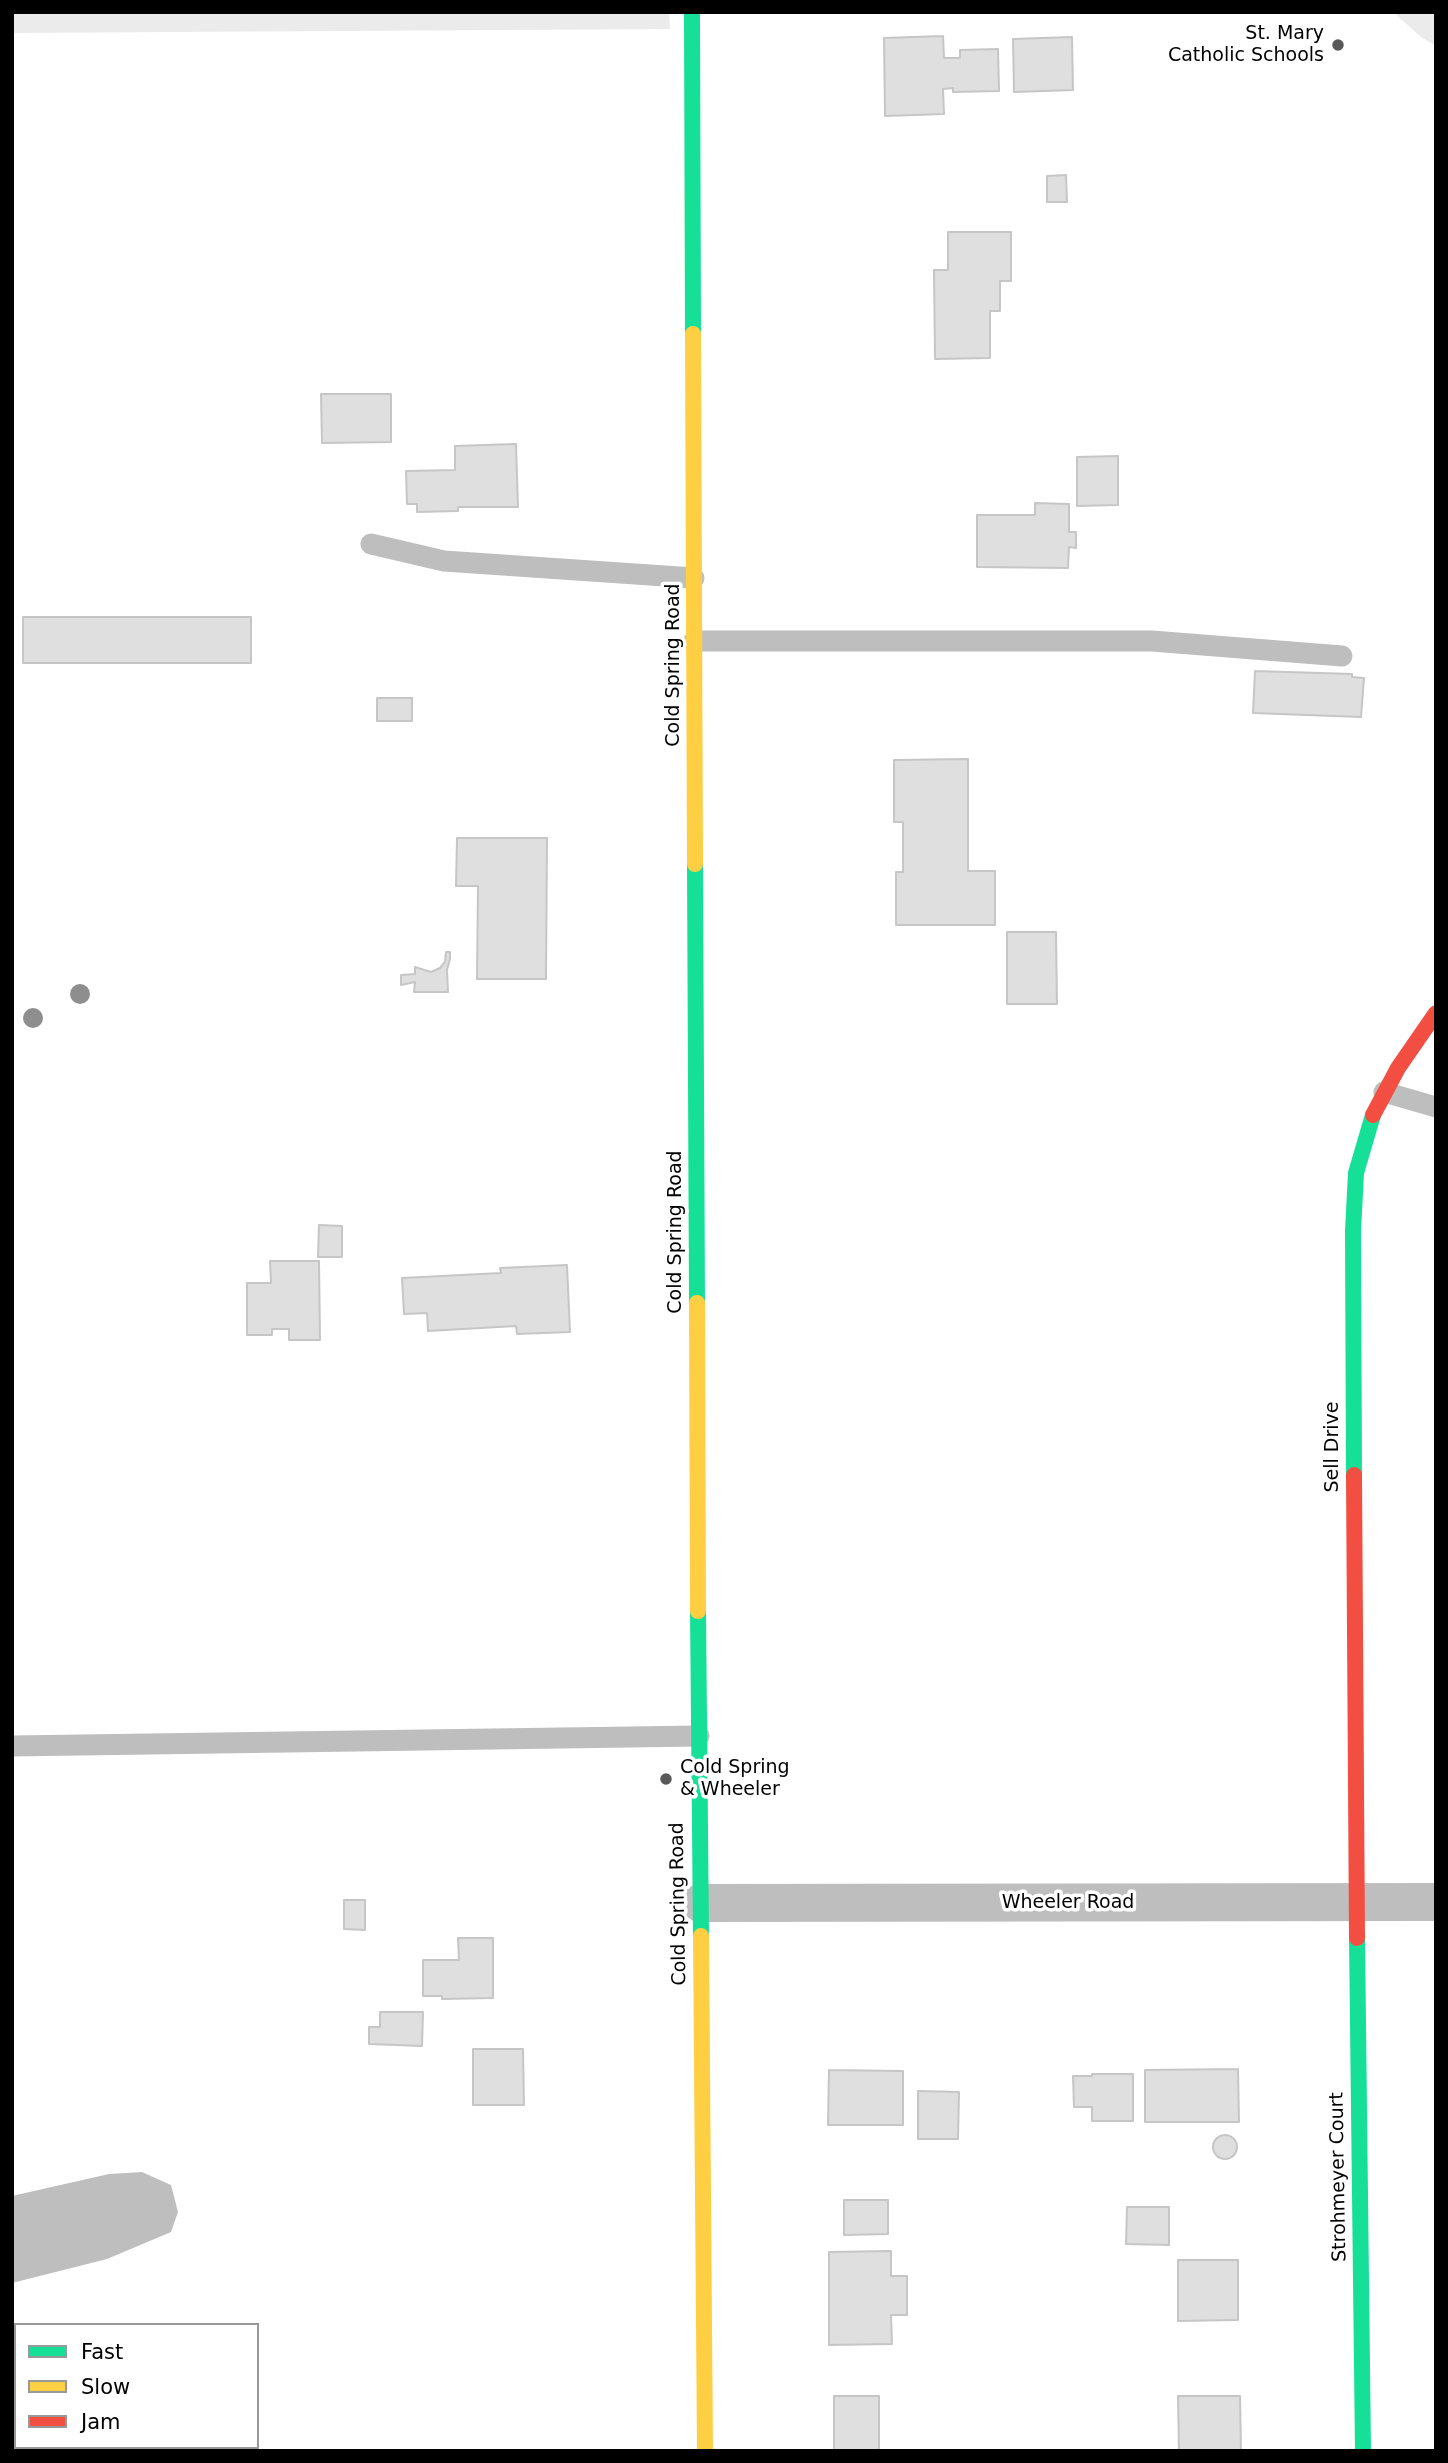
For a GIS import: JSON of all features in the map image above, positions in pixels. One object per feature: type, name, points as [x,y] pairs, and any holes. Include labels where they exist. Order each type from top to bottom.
[{"type":"street","name":"Cold Spring Road","points":[[692,12],[699,1737],[705,2451]]},
{"type":"street","name":"Sell Drive","points":[[1357,1902],[1353,1231],[1356,1173],[1374,1111],[1436,1013]]},
{"type":"street","name":"Strohmeyer Court","points":[[1357,1902],[1363,2451]]},
{"type":"street","name":"Wheeler Road","points":[[700,1903],[1436,1902]]},
{"type":"lane","points":[[371,544],[444,561],[694,578]]},
{"type":"lane","points":[[694,641],[1152,641],[1342,656]]},
{"type":"lane","points":[[1384,1092],[1436,1107]]},
{"type":"lane","points":[[12,1746],[699,1737]]},
{"type":"shaded area","points":[[12,12],[669,12],[670,29],[12,33]]},
{"type":"shaded area","points":[[1393,12],[1436,12],[1436,46],[1421,37]]},
{"type":"shaded area","points":[[142,2172],[171,2185],[178,2212],[171,2232],[107,2259],[12,2283],[12,2196],[109,2174]]},
{"type":"building","points":[[943,36],[944,58],[960,58],[960,50],[998,49],[999,91],[953,92],[953,88],[943,89],[944,114],[885,116],[884,38]]},
{"type":"building","points":[[1072,37],[1073,90],[1014,92],[1013,39]]},
{"type":"building","points":[[1066,175],[1067,202],[1047,202],[1047,176]]},
{"type":"building","points":[[948,232],[1011,232],[1011,281],[1000,281],[1000,311],[990,311],[990,358],[935,359],[934,270],[948,270]]},
{"type":"building","points":[[321,394],[391,394],[391,442],[322,443]]},
{"type":"building","points":[[516,444],[518,507],[458,507],[458,511],[417,512],[417,504],[407,504],[406,471],[455,470],[455,446]]},
{"type":"building","points":[[1118,456],[1118,505],[1077,506],[1077,457]]},
{"type":"building","points":[[1035,503],[1069,504],[1069,532],[1076,532],[1076,548],[1069,547],[1068,568],[977,567],[977,515],[1035,515]]},
{"type":"building","points":[[23,617],[251,617],[251,663],[23,663]]},
{"type":"building","points":[[1255,671],[1352,674],[1352,677],[1364,678],[1361,717],[1253,713]]},
{"type":"building","points":[[377,698],[412,698],[412,721],[377,721]]},
{"type":"building","points":[[968,759],[968,871],[995,871],[995,925],[896,925],[896,872],[903,872],[903,822],[894,822],[894,760]]},
{"type":"building","points":[[457,838],[547,838],[546,979],[477,979],[478,886],[456,886]]},
{"type":"building","points":[[1007,932],[1056,932],[1057,1004],[1007,1004]]},
{"type":"building","points":[[446,952],[450,952],[448,992],[414,992],[415,982],[401,985],[401,975],[415,974],[415,967],[431,972],[440,968],[445,962]]},
{"type":"building","points":[[319,1225],[342,1226],[342,1257],[318,1257]]},
{"type":"building","points":[[270,1261],[319,1261],[320,1340],[289,1340],[289,1329],[272,1329],[272,1335],[247,1335],[247,1283],[271,1283]]},
{"type":"building","points":[[567,1265],[570,1332],[517,1334],[516,1326],[428,1331],[427,1313],[404,1314],[402,1278],[501,1273],[500,1268]]},
{"type":"building","points":[[344,1900],[365,1900],[365,1930],[344,1929]]},
{"type":"building","points":[[458,1938],[493,1938],[493,1998],[442,1999],[442,1996],[423,1996],[423,1960],[459,1960]]},
{"type":"building","points":[[380,2012],[423,2012],[422,2046],[369,2044],[369,2027],[380,2027]]},
{"type":"building","points":[[473,2049],[523,2049],[524,2105],[473,2105]]},
{"type":"building","points":[[1238,2069],[1239,2122],[1145,2122],[1145,2070]]},
{"type":"building","points":[[829,2070],[903,2071],[903,2125],[828,2125]]},
{"type":"building","points":[[1133,2074],[1133,2121],[1092,2121],[1092,2107],[1074,2107],[1073,2076]]},
{"type":"building","points":[[918,2091],[959,2092],[958,2139],[918,2139]]},
{"type":"building","points":[[1225,2135],[1234,2138],[1237,2147],[1234,2156],[1225,2159],[1216,2156],[1213,2147],[1216,2138]]},
{"type":"building","points":[[844,2200],[888,2200],[888,2234],[844,2235]]},
{"type":"building","points":[[1127,2207],[1169,2207],[1169,2245],[1126,2244]]},
{"type":"building","points":[[891,2251],[891,2276],[907,2276],[907,2315],[891,2315],[892,2344],[829,2345],[829,2252]]},
{"type":"building","points":[[1178,2260],[1238,2260],[1238,2320],[1178,2321]]},
{"type":"building","points":[[834,2396],[879,2396],[879,2451],[834,2451]]},
{"type":"building","points":[[1178,2396],[1240,2396],[1241,2451],[1179,2451]]},
{"type":"traffic: fast","points":[[692,12],[693,334]]},
{"type":"traffic: fast","points":[[695,864],[697,1303]]},
{"type":"traffic: fast","points":[[1354,1475],[1353,1231],[1356,1173],[1373,1115]]},
{"type":"traffic: fast","points":[[698,1611],[701,1936]]},
{"type":"traffic: fast","points":[[1357,1938],[1363,2451]]},
{"type":"traffic: slow","points":[[693,334],[695,864]]},
{"type":"traffic: slow","points":[[697,1303],[698,1611]]},
{"type":"traffic: slow","points":[[701,1936],[705,2451]]},
{"type":"traffic: jam","points":[[1373,1115],[1398,1068],[1436,1013]]},
{"type":"traffic: jam","points":[[1354,1475],[1357,1938]]},
{"type":"place","name":"St. Mary Catholic Schools","points":[[1338,45]]},
{"type":"place","name":"Cold Spring & Wheeler","points":[[666,1779]]}]
